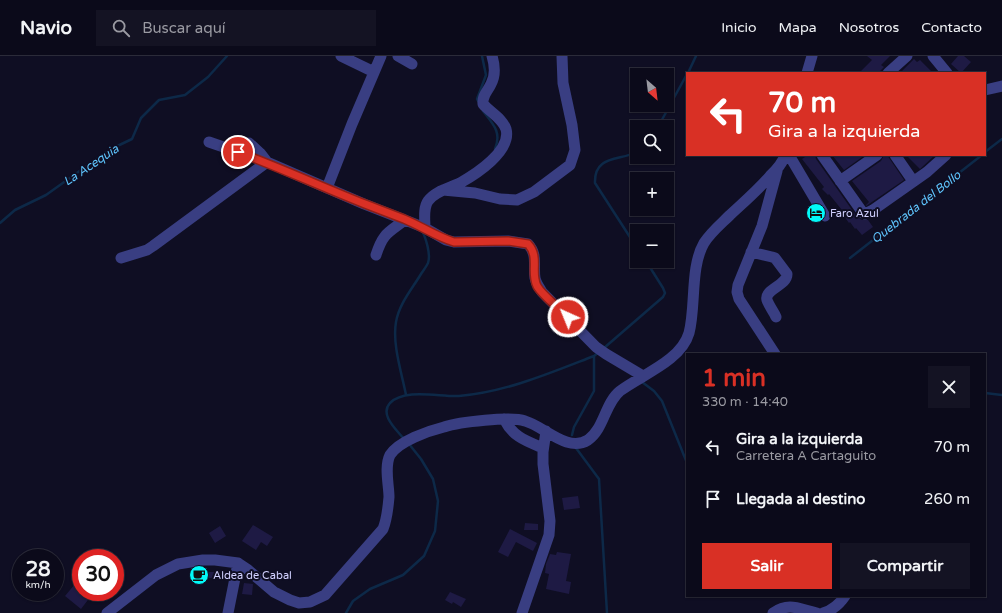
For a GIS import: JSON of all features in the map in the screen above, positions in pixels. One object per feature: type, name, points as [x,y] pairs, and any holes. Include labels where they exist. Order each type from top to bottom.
[{"type":"street","points":[[341,56],[374,72]]},
{"type":"street","points":[[327,188],[381,56]]},
{"type":"street","points":[[398,56],[412,64]]},
{"type":"street","points":[[425,228],[427,202],[433,196],[460,183],[484,167],[500,153],[506,140],[506,130],[500,119],[483,104],[485,94],[491,85],[494,76],[492,56]]},
{"type":"street","points":[[443,190],[500,199],[517,200],[534,192],[570,164],[573,160],[575,150],[572,125],[563,84],[562,56]]},
{"type":"street","points":[[807,72],[812,56]]},
{"type":"street","points":[[889,72],[907,56]]},
{"type":"street","points":[[933,56],[946,72]]},
{"type":"street","points":[[986,90],[1002,86]]},
{"type":"street","points":[[209,142],[266,162],[425,228],[446,240],[454,242],[508,241],[528,244],[534,254],[535,277],[538,286],[596,346],[606,354],[643,376]]},
{"type":"street","points":[[249,143],[260,153],[266,162]]},
{"type":"street","points":[[107,613],[156,575],[178,564],[203,560],[238,563],[247,568],[274,592],[299,603],[310,602],[325,595],[383,529],[387,520],[389,496],[388,466],[390,456],[397,447],[444,426],[504,419],[526,420],[570,443],[579,443],[587,440],[594,435],[619,392],[671,358],[682,347],[689,334],[698,261],[703,244],[713,231],[765,182],[787,156],[825,216]]},
{"type":"street","points":[[823,156],[862,213],[865,214],[927,172],[945,156]]},
{"type":"street","points":[[840,181],[876,156]]},
{"type":"street","points":[[895,156],[913,181]]},
{"type":"street","points":[[121,258],[147,250],[266,162]]},
{"type":"street","points":[[774,353],[743,306],[737,292],[738,285],[762,226],[778,168]]},
{"type":"street","points":[[376,255],[380,242],[387,233],[406,220]]},
{"type":"street","points":[[751,252],[775,258],[787,274],[785,280],[767,296],[767,300],[776,317]]},
{"type":"street","points":[[504,419],[509,429],[518,436],[543,448]]},
{"type":"street","points":[[522,613],[549,535],[550,521],[543,464],[543,448],[546,431]]},
{"type":"street","points":[[228,613],[238,563]]},
{"type":"street","points":[[823,613],[831,610],[840,603],[844,597]]},
{"type":"street","points":[[773,613],[780,608],[788,606],[817,613]]},
{"type":"building","points":[[867,56],[890,56],[881,65],[884,67],[879,72],[860,72],[872,60]]},
{"type":"building","points":[[958,56],[964,56],[971,62],[962,72],[951,64]]},
{"type":"building","points":[[914,59],[917,62],[920,60],[932,72],[901,72]]},
{"type":"building","points":[[806,156],[815,156],[857,217],[862,220],[868,220],[873,227],[862,235],[856,228],[855,229],[850,222],[849,223],[844,216],[846,215],[829,194],[828,195],[822,189],[824,187],[802,159]]},
{"type":"building","points":[[833,156],[864,156],[844,170]]},
{"type":"building","points":[[884,156],[888,156],[904,180],[866,206],[869,202],[852,181],[881,161]]},
{"type":"building","points":[[907,156],[934,156],[920,169]]},
{"type":"building","points":[[578,496],[580,508],[564,510],[562,498]]},
{"type":"building","points":[[525,523],[538,524],[538,530],[524,530]]},
{"type":"building","points":[[253,525],[273,537],[267,546],[261,542],[256,550],[242,541]]},
{"type":"building","points":[[220,526],[226,536],[215,543],[209,533]]},
{"type":"building","points":[[510,529],[537,543],[533,551],[516,542],[508,557],[498,552]]},
{"type":"building","points":[[557,552],[571,554],[566,581],[571,582],[569,594],[546,589],[549,574],[545,573],[546,564],[550,554],[556,555]]},
{"type":"building","points":[[207,572],[215,572],[215,578],[206,578]]},
{"type":"building","points":[[244,583],[253,584],[252,595],[242,594]]},
{"type":"building","points":[[72,588],[72,601],[87,601],[81,609],[65,596]]},
{"type":"building","points":[[450,592],[466,599],[461,607],[453,602],[452,604],[445,600]]},
{"type":"waterway","name":"La Acequia","points":[[0,223],[15,210],[46,195],[109,150],[132,139],[141,118],[159,100],[185,95],[208,77],[227,56]]},
{"type":"waterway","name":"La Acequia","points":[[478,101],[477,99],[486,75],[482,56]]},
{"type":"waterway","points":[[688,72],[696,56]]},
{"type":"waterway","points":[[662,120],[686,76]]},
{"type":"waterway","name":"La Acequia","points":[[483,111],[493,124],[497,133],[497,143],[495,149]]},
{"type":"waterway","name":"Quebrada del Bollo","points":[[986,151],[1002,139]]},
{"type":"waterway","points":[[630,155],[603,163],[596,174],[595,183],[630,237]]},
{"type":"waterway","name":"Quebrada del Bollo","points":[[850,258],[981,156]]},
{"type":"waterway","name":"La Acequia","points":[[406,395],[396,349],[395,331],[400,309],[429,260],[428,247],[422,231]]},
{"type":"waterway","points":[[604,348],[663,297],[665,293],[663,288],[650,268]]},
{"type":"waterway","points":[[404,439],[390,422],[387,412],[387,408],[390,403],[396,398],[413,394],[459,396],[494,390],[528,381],[594,356],[599,352]]},
{"type":"waterway","points":[[572,435],[574,427],[594,391],[594,356]]},
{"type":"waterway","points":[[642,382],[654,391],[662,401],[686,461]]},
{"type":"waterway","points":[[986,393],[1002,395]]},
{"type":"waterway","points":[[346,613],[353,601],[370,589],[403,575],[424,556],[435,531],[438,501],[433,479],[421,459],[409,444]]},
{"type":"waterway","points":[[576,448],[599,479],[607,613]]},
{"type":"place","name":"Faro Azul","points":[[816,213]]},
{"type":"place","name":"Aldea de Cabal","points":[[199,575]]},
{"type":"route","points":[[238,152],[266,162],[364,204],[425,228],[446,240],[454,242],[508,241],[528,244],[532,248],[534,254],[535,277],[538,286],[542,292],[568,317]]}]
